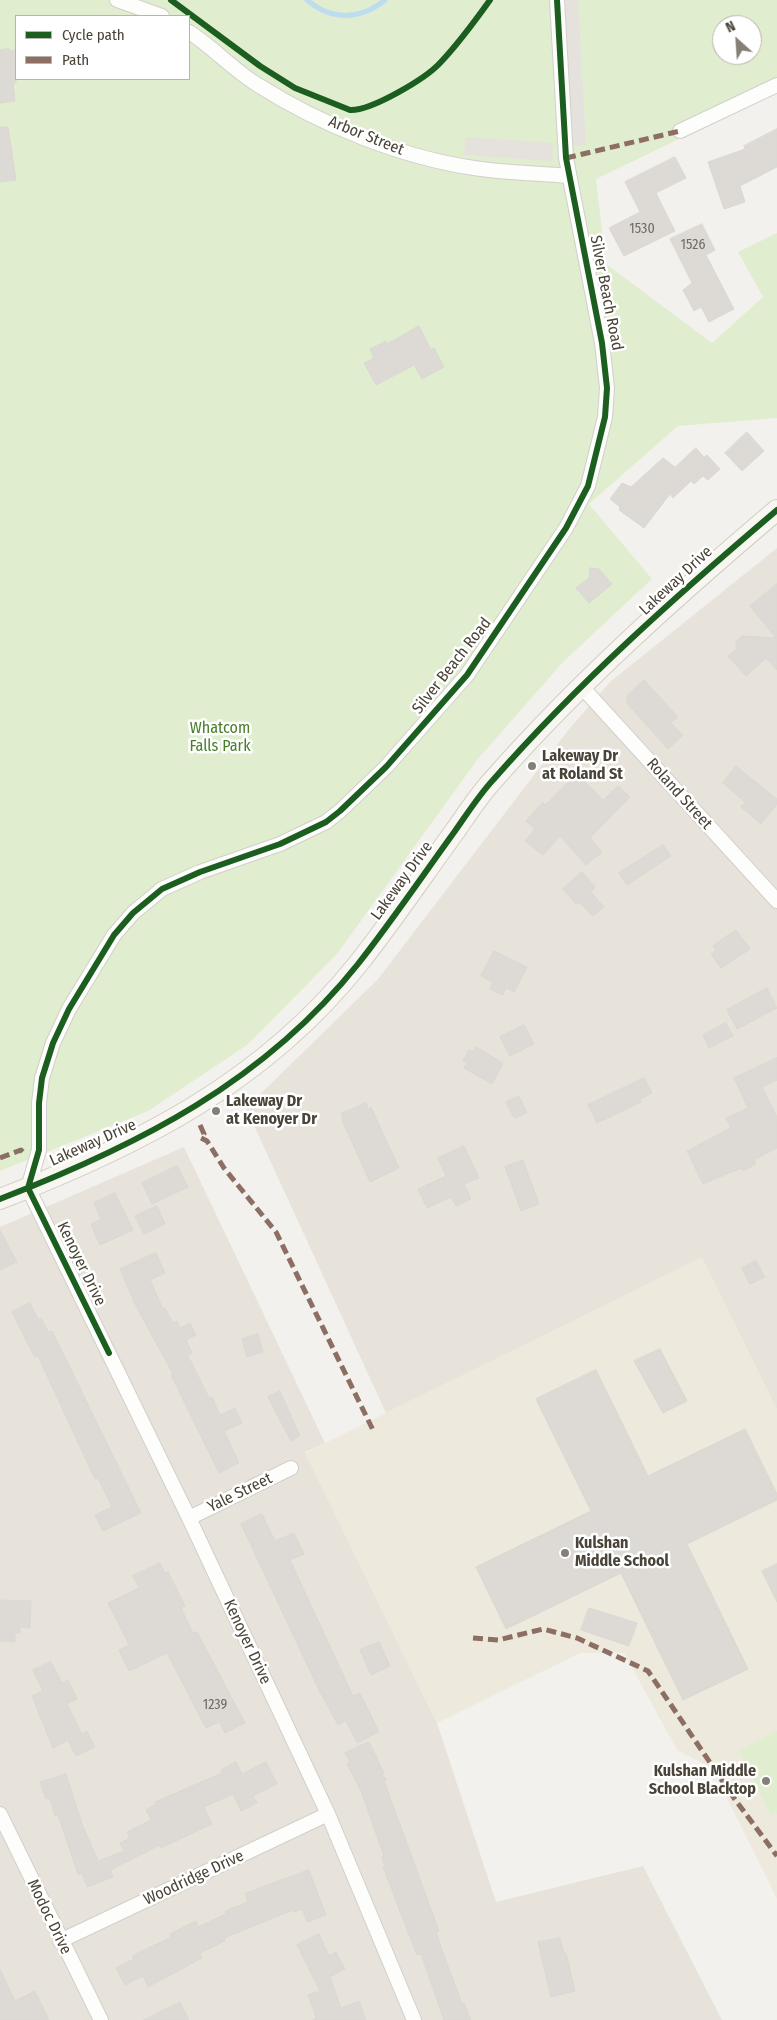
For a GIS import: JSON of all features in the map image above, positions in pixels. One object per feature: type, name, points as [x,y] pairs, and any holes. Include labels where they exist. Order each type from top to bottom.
[{"type":"main road","name":"Lakeway Drive","points":[[0,1199],[157,1129],[192,1109],[270,1055],[296,1032],[359,962],[491,781],[581,686],[725,554],[777,510]]},
{"type":"street","points":[[117,0],[159,15]]},
{"type":"street","name":"Silver Beach Road","points":[[28,1188],[39,1150],[39,1103],[42,1078],[53,1043],[69,1009],[114,935],[133,913],[162,889],[200,872],[280,844],[326,822],[340,811],[386,767],[467,675],[578,508],[588,486],[598,452],[605,417],[607,388],[602,343],[569,176],[565,141],[557,0]]},
{"type":"street","name":"Arbor Street","points":[[190,33],[256,84],[286,102],[386,146],[428,159],[475,168],[569,176]]},
{"type":"street","points":[[680,131],[777,85]]},
{"type":"street","name":"Roland Street","points":[[581,686],[777,901]]},
{"type":"street","name":"Kenoyer Drive","points":[[28,1188],[189,1518],[328,1814],[414,2020]]},
{"type":"street","name":"Yale Street","points":[[189,1518],[291,1468]]},
{"type":"street","name":"Modoc Drive","points":[[0,1814],[100,2020]]},
{"type":"street","name":"Woodridge Drive","points":[[60,1941],[328,1814]]},
{"type":"shaded area","points":[[565,0],[578,0],[586,145],[573,146]]},
{"type":"shaded area","points":[[466,137],[553,143],[552,161],[464,155]]},
{"type":"shaded area","points":[[777,548],[777,1410],[702,1258],[386,1413],[246,1108],[378,979],[570,728],[610,682]]},
{"type":"shaded area","points":[[184,1147],[325,1443],[305,1452],[437,1723],[496,1902],[643,1866],[722,2020],[0,2020],[0,1227]]},
{"type":"shaded area","name":"Kulshan Middle School","points":[[702,1257],[777,1410],[777,1899],[712,1768],[677,1750],[624,1653],[580,1653],[437,1723],[305,1453]]},
{"type":"green space","name":"Whatcom Falls Park","points":[[0,0],[777,0],[777,92],[596,179],[606,264],[712,343],[763,297],[738,252],[777,233],[777,418],[678,426],[589,504],[652,579],[563,662],[477,760],[337,954],[247,1045],[148,1111],[0,1171]]},
{"type":"green space","name":"Kulshan Middle School Blacktop","points":[[777,1731],[777,1813],[771,1816],[739,1750]]},
{"type":"building","points":[[0,50],[15,50],[16,83],[13,83],[15,101],[0,103]]},
{"type":"building","points":[[0,127],[8,127],[16,180],[0,182]]},
{"type":"building","points":[[777,129],[777,167],[740,186],[745,202],[724,209],[708,162],[745,149],[744,146]]},
{"type":"building","points":[[675,157],[686,178],[656,193],[675,231],[624,256],[609,228],[640,212],[625,182]]},
{"type":"building","points":[[702,224],[715,250],[706,255],[734,309],[709,322],[701,307],[694,311],[683,290],[692,283],[670,239]]},
{"type":"building","points":[[419,326],[431,350],[434,348],[444,367],[422,379],[414,365],[376,385],[364,363],[374,358],[370,349],[386,341],[387,344]]},
{"type":"building","points":[[747,432],[764,451],[742,471],[725,453]]},
{"type":"building","points":[[696,448],[704,457],[707,455],[720,469],[708,480],[703,476],[694,484],[691,481],[673,498],[670,494],[644,528],[619,510],[620,507],[610,499],[622,483],[631,487],[663,458],[675,467]]},
{"type":"building","points":[[590,568],[599,569],[612,584],[589,603],[576,588],[589,578]]},
{"type":"building","points":[[777,584],[777,670],[766,658],[746,676],[728,656],[736,650],[736,642],[742,636],[776,638],[750,606]]},
{"type":"building","points":[[644,680],[678,717],[671,723],[683,735],[668,749],[627,703],[627,696]]},
{"type":"building","points":[[736,766],[777,799],[777,804],[761,824],[741,807],[745,802],[723,783]]},
{"type":"building","points":[[577,774],[603,800],[618,786],[630,797],[590,838],[602,852],[586,865],[560,836],[543,855],[525,841],[535,829],[526,821],[543,802],[545,805]]},
{"type":"building","points":[[663,845],[671,856],[627,885],[619,873]]},
{"type":"building","points":[[582,872],[595,887],[591,892],[604,907],[593,916],[579,902],[576,904],[563,889]]},
{"type":"building","points":[[736,930],[750,949],[721,968],[711,954],[716,951],[713,946]]},
{"type":"building","points":[[494,951],[527,967],[514,992],[506,988],[503,995],[490,989],[493,982],[481,976]]},
{"type":"building","points":[[767,988],[777,1008],[737,1029],[727,1010]]},
{"type":"building","points":[[726,1023],[733,1036],[709,1048],[703,1035]]},
{"type":"building","points":[[524,1025],[534,1044],[510,1056],[500,1037]]},
{"type":"building","points":[[476,1047],[503,1063],[492,1084],[464,1068],[467,1063],[463,1061],[469,1050],[473,1052]]},
{"type":"building","points":[[777,1058],[777,1080],[762,1087],[777,1117],[777,1148],[754,1160],[756,1164],[743,1171],[741,1168],[703,1184],[687,1151],[731,1128],[726,1118],[748,1108],[734,1078]]},
{"type":"building","points":[[644,1078],[652,1093],[640,1099],[641,1102],[597,1123],[588,1105]]},
{"type":"building","points":[[519,1096],[527,1113],[514,1118],[506,1102]]},
{"type":"building","points":[[366,1103],[368,1109],[371,1107],[399,1168],[370,1182],[341,1114]]},
{"type":"building","points":[[464,1146],[479,1178],[464,1184],[471,1199],[456,1206],[451,1197],[427,1208],[418,1189],[446,1176],[438,1158]]},
{"type":"building","points":[[523,1160],[539,1204],[521,1211],[505,1167]]},
{"type":"building","points":[[177,1166],[188,1187],[152,1204],[142,1183]]},
{"type":"building","points":[[115,1193],[133,1230],[100,1245],[91,1224],[101,1219],[94,1203]]},
{"type":"building","points":[[157,1206],[165,1224],[144,1234],[135,1216]]},
{"type":"building","points":[[0,1230],[17,1262],[0,1270]]},
{"type":"building","points":[[156,1253],[165,1273],[150,1280],[163,1309],[165,1308],[173,1323],[177,1321],[180,1328],[190,1323],[196,1335],[186,1340],[192,1353],[188,1356],[209,1398],[212,1397],[220,1415],[235,1408],[242,1423],[224,1431],[239,1463],[219,1473],[171,1375],[173,1374],[136,1306],[120,1269]]},
{"type":"building","points":[[756,1261],[765,1277],[750,1284],[742,1268]]},
{"type":"building","points":[[30,1303],[38,1319],[41,1318],[48,1332],[52,1331],[141,1513],[103,1531],[95,1515],[112,1507],[98,1478],[95,1479],[38,1356],[35,1358],[12,1312]]},
{"type":"building","points":[[258,1334],[263,1352],[247,1357],[242,1339]]},
{"type":"building","points":[[660,1349],[687,1401],[663,1413],[634,1361]]},
{"type":"building","points":[[596,1370],[648,1476],[745,1429],[777,1494],[777,1500],[687,1544],[748,1669],[683,1700],[621,1573],[506,1629],[476,1567],[591,1511],[536,1399]]},
{"type":"building","points":[[280,1391],[300,1436],[291,1441],[268,1397]]},
{"type":"building","points":[[262,1514],[275,1541],[294,1533],[304,1554],[290,1560],[353,1696],[360,1693],[379,1732],[357,1743],[346,1721],[338,1725],[319,1690],[241,1524]]},
{"type":"building","points":[[160,1563],[165,1573],[168,1572],[185,1606],[181,1608],[193,1633],[197,1632],[245,1723],[225,1733],[219,1722],[206,1728],[167,1653],[129,1671],[119,1650],[129,1645],[108,1603],[139,1588],[133,1576]]},
{"type":"building","points":[[777,1564],[777,1602],[762,1571]]},
{"type":"building","points":[[0,1600],[31,1601],[30,1628],[20,1627],[20,1633],[15,1633],[15,1642],[0,1641]]},
{"type":"building","points":[[589,1608],[637,1623],[629,1646],[581,1630]]},
{"type":"building","points":[[379,1642],[390,1666],[371,1675],[360,1650]]},
{"type":"building","points":[[51,1662],[62,1683],[68,1680],[77,1699],[67,1704],[82,1734],[87,1731],[95,1747],[76,1756],[68,1740],[53,1748],[32,1696],[43,1691],[33,1670]]},
{"type":"building","points":[[369,1742],[384,1773],[382,1774],[386,1780],[384,1781],[439,1931],[436,1932],[441,1947],[462,2004],[464,2003],[471,2020],[444,2020],[421,1954],[417,1955],[383,1867],[385,1867],[382,1857],[384,1856],[361,1791],[347,1764],[350,1763],[345,1753]]},
{"type":"building","points":[[236,1762],[242,1774],[266,1762],[277,1784],[253,1796],[257,1803],[241,1811],[233,1794],[204,1807],[212,1824],[161,1848],[160,1845],[110,1870],[113,1877],[87,1887],[82,1873],[78,1874],[58,1815],[55,1816],[50,1798],[46,1799],[40,1782],[66,1774],[82,1824],[98,1861],[124,1851],[120,1843],[130,1838],[127,1832],[151,1820],[146,1810],[156,1804],[155,1802],[222,1773],[221,1770]]},
{"type":"building","points":[[309,1870],[326,1915],[307,1922],[302,1909],[294,1912],[293,1910],[224,1938],[225,1941],[200,1953],[202,1958],[148,1987],[143,1976],[125,1985],[116,1968],[134,1959],[132,1956],[171,1937],[170,1934],[196,1921],[198,1927],[226,1914],[225,1911],[248,1902],[245,1894]]},
{"type":"building","points":[[319,1934],[329,1956],[336,1952],[345,1969],[330,1977],[341,2008],[359,2001],[366,2020],[313,2020],[316,2017],[308,1995],[320,1991],[297,1945]]},
{"type":"building","points":[[560,1938],[564,1954],[566,1953],[575,1991],[551,1997],[538,1942]]},
{"type":"building","points":[[0,1969],[15,2001],[35,1991],[49,2020],[0,2020]]},
{"type":"building","points":[[180,2002],[189,2020],[144,2020]]},
{"type":"waterway","points":[[307,0],[326,12],[336,15],[356,14],[366,11],[385,0]]},
{"type":"marked path","points":[[566,158],[680,131]]},
{"type":"marked path","points":[[200,1125],[204,1134],[201,1138],[207,1141],[224,1168],[276,1232],[373,1430]]},
{"type":"marked path","points":[[0,1158],[21,1150],[26,1155]]},
{"type":"marked path","points":[[473,1638],[498,1640],[543,1629],[577,1638],[648,1671],[734,1798],[777,1856]]},
{"type":"cycle path","points":[[171,0],[260,66],[295,88],[350,110],[359,109],[384,100],[433,70],[460,40],[490,0]]},
{"type":"cycle path","points":[[28,1188],[39,1150],[39,1103],[42,1078],[53,1043],[69,1009],[114,935],[133,913],[162,889],[200,872],[280,844],[326,822],[340,811],[386,767],[467,675],[566,528],[588,486],[605,417],[607,388],[602,343],[566,158],[557,0]]},
{"type":"cycle path","points":[[0,1199],[101,1156],[150,1132],[196,1106],[240,1076],[282,1043],[321,1006],[358,964],[478,798],[526,744],[630,640],[777,510]]},
{"type":"cycle path","points":[[28,1188],[109,1353]]},
{"type":"place","name":"Lakeway Dr at Roland St","points":[[532,766]]},
{"type":"place","name":"Lakeway Dr at Kenoyer Dr","points":[[216,1111]]},
{"type":"place","name":"Kulshan Middle School","points":[[565,1553]]},
{"type":"place","name":"Kulshan Middle School Blacktop","points":[[766,1781]]}]
